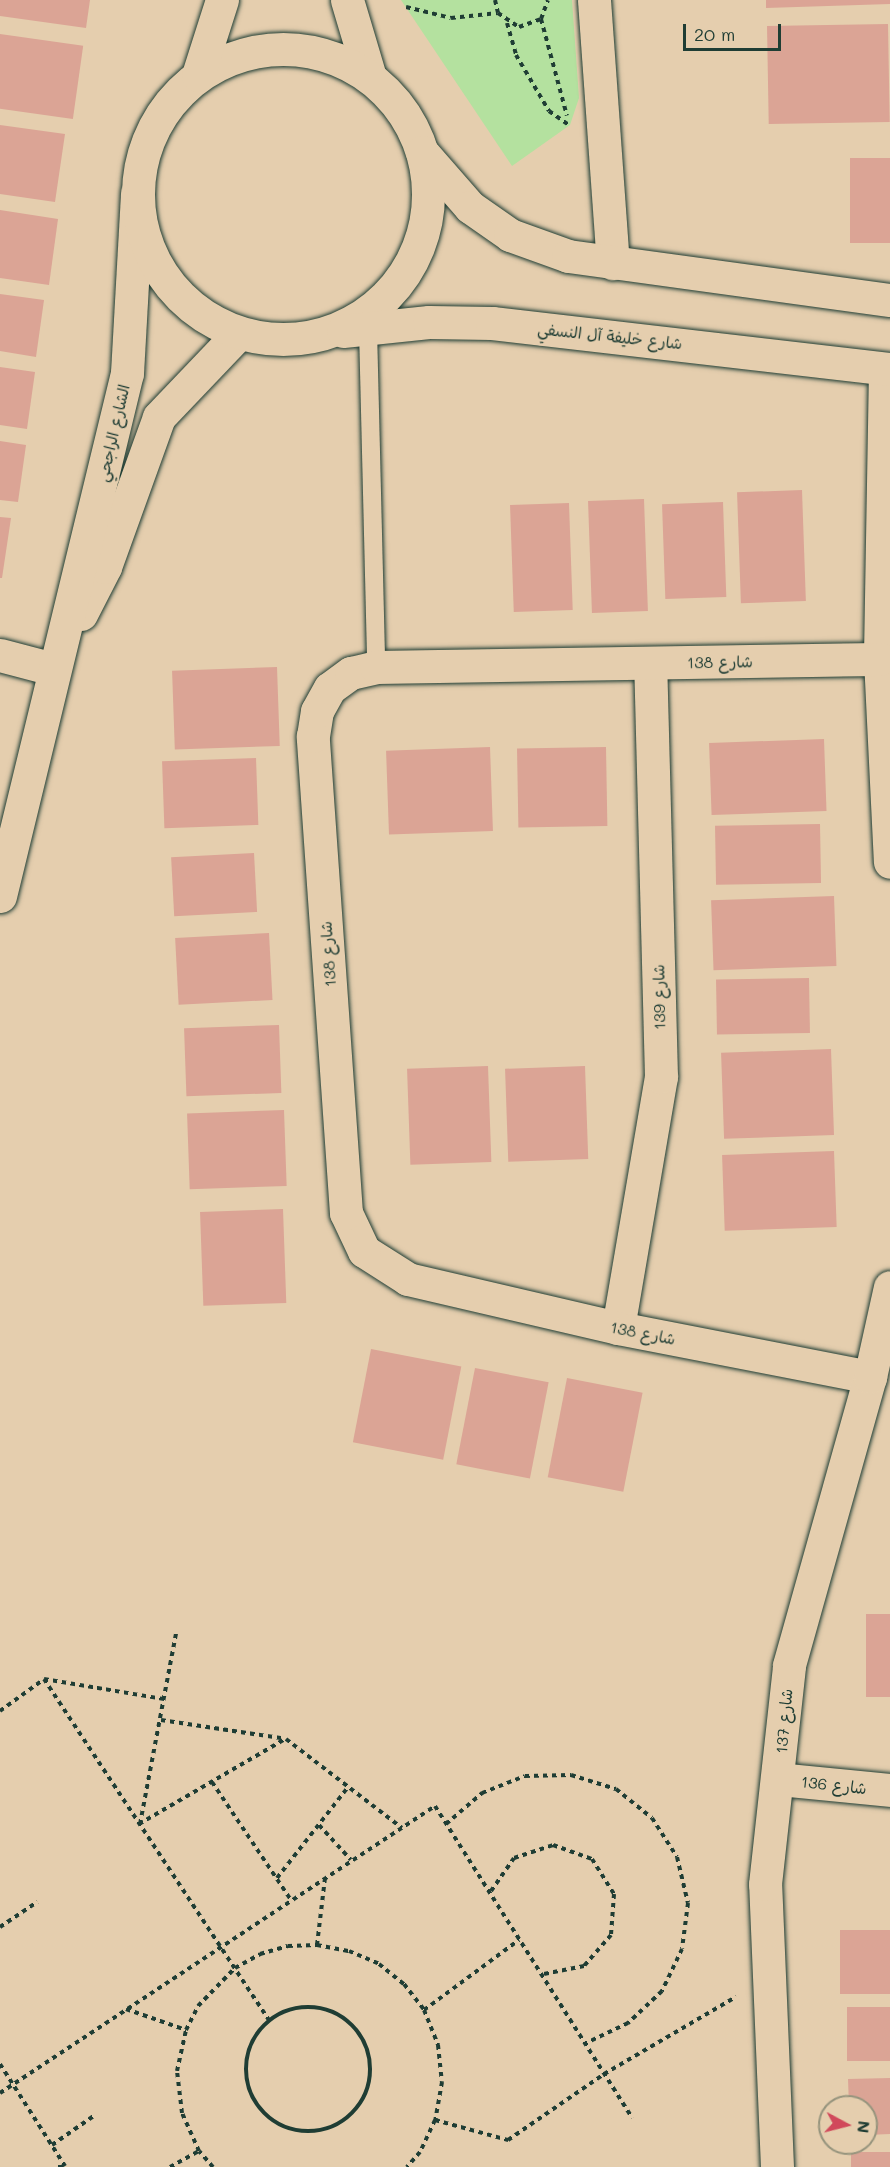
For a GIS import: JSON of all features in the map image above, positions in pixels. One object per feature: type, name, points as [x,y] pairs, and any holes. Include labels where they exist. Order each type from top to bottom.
[{"type":"street","points":[[198,75],[222,0]]},
{"type":"street","points":[[347,0],[370,77]]},
{"type":"street","points":[[594,0],[613,263]]},
{"type":"street","points":[[238,334],[185,303],[149,253],[137,193],[144,147],[166,107],[198,75],[239,54],[285,48],[330,56],[370,77],[402,110],[422,152],[470,207],[510,235],[568,256],[890,300]]},
{"type":"street","points":[[330,333],[369,312],[406,270],[421,240],[428,196],[422,152]]},
{"type":"street","name":"الشارع الراجحي","points":[[0,896],[53,669],[127,373],[137,193]]},
{"type":"street","name":"شارع خليفة آل النسفي","points":[[238,334],[284,340],[429,322],[492,323],[887,369]]},
{"type":"street","name":"الشارع الراجحي","points":[[53,669],[105,567],[159,417],[238,334]]},
{"type":"street","points":[[887,369],[880,659],[890,862]]},
{"type":"street","points":[[0,655],[53,669]]},
{"type":"street","name":"شارع 138","points":[[870,1377],[618,1329],[408,1279],[364,1251],[346,1213],[313,736],[317,711],[330,688],[351,673],[376,667],[880,659]]},
{"type":"street","name":"شارع 139","points":[[618,1329],[661,1077],[650,663]]},
{"type":"street","name":"شارع 137","points":[[777,2167],[765,1884],[794,1640],[870,1377],[890,1287]]},
{"type":"street","name":"شارع 136","points":[[778,1779],[890,1790]]},
{"type":"lane","points":[[368,329],[376,667]]},
{"type":"path","points":[[507,22],[516,55],[549,111],[570,125],[541,19],[548,0]]},
{"type":"path","points":[[494,1],[498,13],[507,22],[519,27],[541,19]]},
{"type":"path","points":[[406,7],[451,18],[498,13]]},
{"type":"path","points":[[139,1824],[161,1720],[176,1633]]},
{"type":"path","points":[[0,1711],[44,1679],[165,1699]]},
{"type":"path","points":[[44,1679],[269,2020]]},
{"type":"path","points":[[161,1720],[286,1739],[402,1828]]},
{"type":"path","points":[[139,1824],[286,1739]]},
{"type":"path","points":[[446,1824],[482,1793],[525,1776],[571,1774],[616,1789],[652,1818],[671,1847],[688,1903],[682,1949],[662,1991],[628,2024],[586,2043]]},
{"type":"path","points":[[212,1782],[291,1900]]},
{"type":"path","points":[[277,1878],[348,1787]]},
{"type":"path","points":[[0,2092],[435,1806],[491,1891],[519,1940],[544,1974],[632,2118]]},
{"type":"path","points":[[319,1825],[351,1860]]},
{"type":"path","points":[[491,1891],[514,1858],[553,1845],[592,1859],[614,1894],[611,1935],[584,1966],[544,1974]]},
{"type":"path","points":[[317,1945],[325,1877]]},
{"type":"path","points":[[0,1927],[37,1902]]},
{"type":"path","points":[[424,2010],[519,1940]]},
{"type":"path","points":[[213,2167],[199,2151],[182,2113],[177,2071],[186,2030],[198,2006],[235,1968],[260,1954],[288,1946],[317,1945],[349,1951],[379,1964],[404,1984],[424,2010],[438,2045],[442,2082],[435,2120],[420,2152],[407,2167]]},
{"type":"path","points":[[435,2120],[508,2140],[604,2074],[769,1978]]},
{"type":"path","points":[[312,2007],[335,2012],[353,2026],[366,2045],[371,2068],[367,2090],[355,2110],[337,2125],[315,2132],[292,2130],[271,2121],[255,2104],[247,2082],[246,2059],[254,2037],[269,2020],[289,2009],[312,2007]]},
{"type":"path","points":[[125,2008],[186,2030]]},
{"type":"path","points":[[0,2064],[66,2167]]},
{"type":"path","points":[[52,2145],[95,2115]]},
{"type":"path","points":[[170,2167],[199,2151]]},
{"type":"path","points":[[58,2167],[66,2167]]},
{"type":"green space","points":[[401,0],[572,0],[579,98],[570,125],[512,166]]},
{"type":"building","points":[[0,0],[90,0],[86,28],[0,16]]},
{"type":"building","points":[[766,0],[890,0],[890,4],[766,8]]},
{"type":"building","points":[[888,24],[890,122],[769,124],[767,26]]},
{"type":"building","points":[[0,34],[83,46],[73,119],[0,109]]},
{"type":"building","points":[[0,125],[65,134],[55,202],[0,194]]},
{"type":"building","points":[[850,158],[890,158],[890,243],[850,243]]},
{"type":"building","points":[[0,210],[58,219],[49,285],[0,278]]},
{"type":"building","points":[[0,294],[44,300],[36,357],[0,351]]},
{"type":"building","points":[[0,367],[35,372],[27,429],[0,425]]},
{"type":"building","points":[[0,441],[26,445],[18,502],[0,500]]},
{"type":"building","points":[[802,490],[806,601],[741,603],[737,492]]},
{"type":"building","points":[[644,499],[648,611],[592,613],[588,501]]},
{"type":"building","points":[[723,502],[726,597],[665,599],[662,504]]},
{"type":"building","points":[[569,503],[573,610],[514,612],[510,505]]},
{"type":"building","points":[[0,517],[11,518],[2,578],[0,578]]},
{"type":"building","points":[[277,667],[280,746],[175,750],[172,671]]},
{"type":"building","points":[[824,739],[827,811],[712,815],[709,743]]},
{"type":"building","points":[[490,747],[493,831],[389,835],[386,751]]},
{"type":"building","points":[[606,747],[607,826],[518,828],[517,749]]},
{"type":"building","points":[[256,758],[258,825],[164,828],[162,761]]},
{"type":"building","points":[[820,824],[821,883],[716,885],[715,826]]},
{"type":"building","points":[[254,853],[257,912],[174,916],[171,857]]},
{"type":"building","points":[[834,896],[836,966],[714,970],[711,900]]},
{"type":"building","points":[[269,933],[273,1000],[179,1005],[175,938]]},
{"type":"building","points":[[809,978],[810,1033],[717,1035],[716,980]]},
{"type":"building","points":[[279,1025],[281,1093],[186,1096],[184,1028]]},
{"type":"building","points":[[831,1049],[834,1135],[724,1139],[721,1053]]},
{"type":"building","points":[[488,1066],[491,1162],[410,1165],[407,1069]]},
{"type":"building","points":[[585,1066],[588,1159],[508,1162],[505,1069]]},
{"type":"building","points":[[284,1110],[287,1186],[190,1189],[187,1113]]},
{"type":"building","points":[[834,1151],[837,1227],[725,1231],[722,1155]]},
{"type":"building","points":[[283,1209],[286,1303],[203,1306],[200,1212]]},
{"type":"building","points":[[371,1349],[461,1367],[443,1460],[353,1442]]},
{"type":"building","points":[[475,1368],[549,1382],[530,1479],[456,1464]]},
{"type":"building","points":[[567,1378],[643,1393],[623,1492],[548,1477]]},
{"type":"building","points":[[866,1614],[890,1614],[890,1697],[866,1697]]},
{"type":"building","points":[[840,1930],[890,1930],[890,1994],[840,1994]]},
{"type":"building","points":[[847,2007],[890,2007],[890,2061],[847,2061]]},
{"type":"building","points":[[890,2078],[890,2134],[878,2134],[878,2095],[849,2095],[848,2079]]},
{"type":"building","points":[[878,2152],[890,2152],[890,2167],[851,2167],[851,2155],[878,2155]]}]
